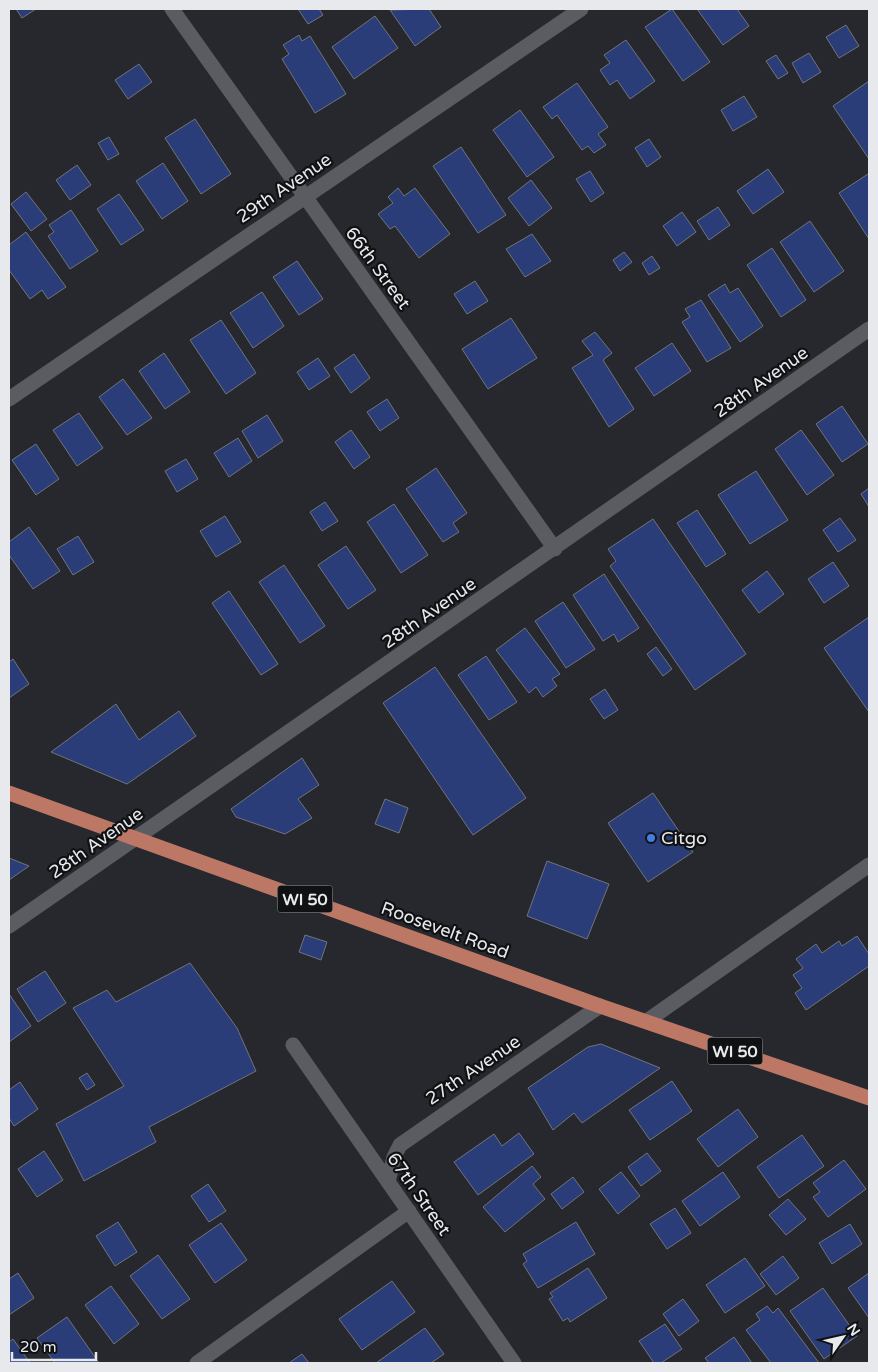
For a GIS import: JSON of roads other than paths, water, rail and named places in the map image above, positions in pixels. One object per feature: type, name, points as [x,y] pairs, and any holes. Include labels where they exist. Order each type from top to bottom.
[{"type":"main road","name":"Roosevelt Road","points":[[9,793],[600,1006],[869,1098]]},
{"type":"street","name":"66th Street","points":[[172,9],[555,549]]},
{"type":"street","name":"29th Avenue","points":[[9,399],[581,9]]},
{"type":"street","name":"28th Avenue","points":[[9,926],[555,549],[869,329]]},
{"type":"street","points":[[647,1021],[869,865]]},
{"type":"street","name":"27th Avenue","points":[[388,1182],[394,1157],[400,1145],[600,1006]]},
{"type":"street","name":"67th Street","points":[[293,1045],[514,1363]]},
{"type":"street","points":[[198,1363],[409,1211]]},
{"type":"place","name":"Citgo","points":[[651,838]]}]
